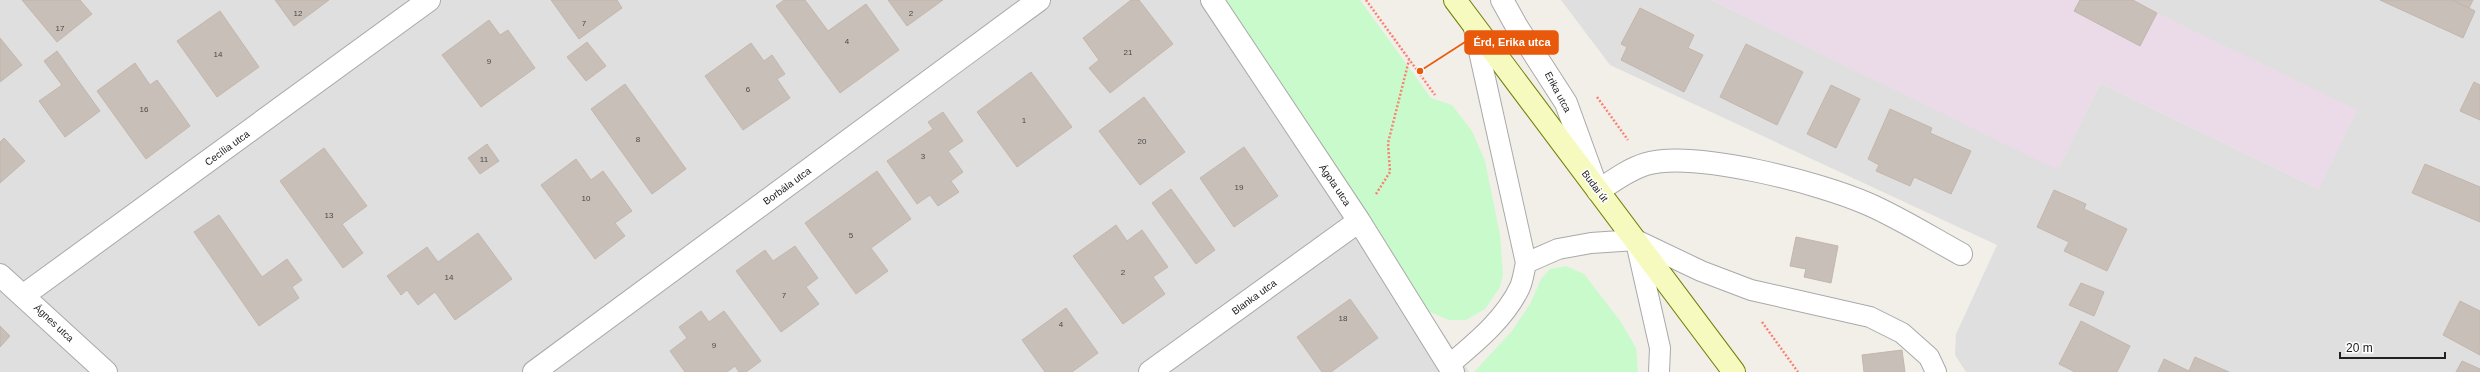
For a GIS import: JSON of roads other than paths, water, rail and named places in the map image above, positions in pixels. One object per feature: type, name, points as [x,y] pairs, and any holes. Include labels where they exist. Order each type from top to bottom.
[{"type":"main road","name":"Budai út","points":[[1455,0],[1734,372]]},
{"type":"street","name":"Cecília utca","points":[[24,295],[429,0]]},
{"type":"street","name":"Borbála utca","points":[[534,372],[1039,0]]},
{"type":"street","name":"Ágota utca","points":[[1212,0],[1359,221],[1451,368]]},
{"type":"street","name":"Erika utca","points":[[1502,0],[1517,27],[1566,103],[1598,190]]},
{"type":"street","points":[[1598,190],[1646,164],[1676,160],[1722,163],[1819,187],[1867,203],[1961,254]]},
{"type":"street","name":"Blanka utca","points":[[1150,372],[1359,221]]},
{"type":"street","name":"Ágnes utca","points":[[0,275],[24,295],[106,372]]},
{"type":"lane","points":[[1451,368],[1481,338],[1505,310],[1520,287],[1526,263],[1473,24]]},
{"type":"lane","points":[[1526,263],[1558,249],[1591,242],[1636,240],[1701,272],[1751,290],[1870,317],[1902,333],[1929,357],[1936,372]]},
{"type":"lane","points":[[1636,240],[1660,348],[1660,372]]},
{"type":"place","name":"Érd, Erika utca","points":[[1420,71]]}]
